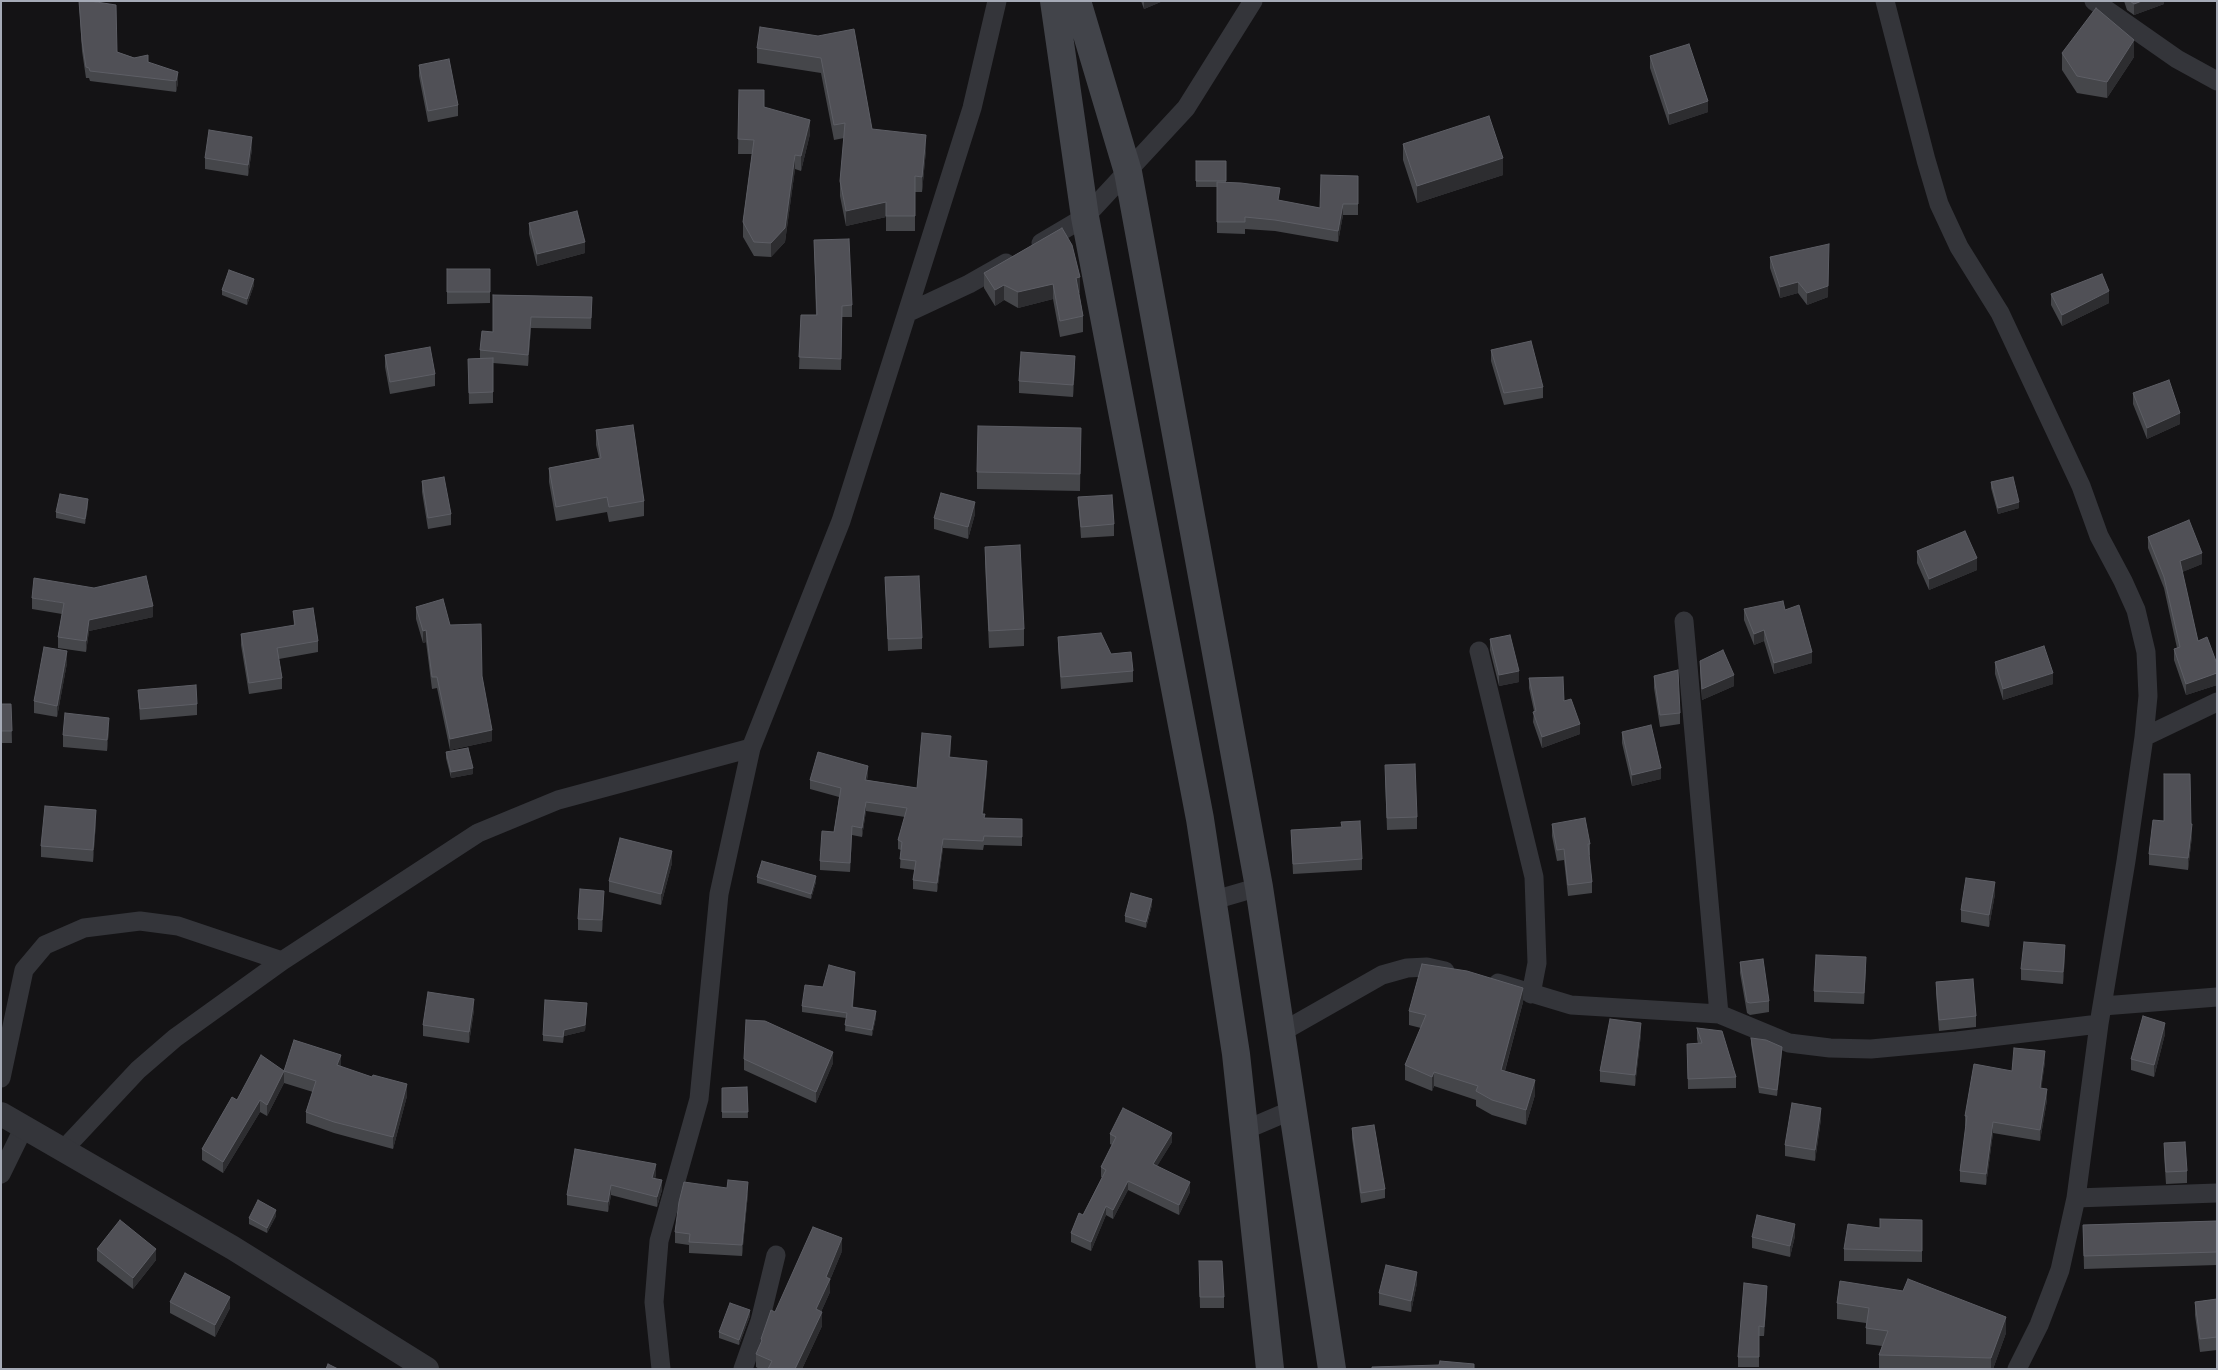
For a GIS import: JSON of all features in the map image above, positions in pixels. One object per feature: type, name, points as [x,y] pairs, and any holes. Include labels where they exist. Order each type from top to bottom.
[{"type":"main road","points":[[1054,1],[1085,217],[1200,819],[1246,1130],[1270,1369]]},
{"type":"main road","points":[[1077,1],[1128,172],[1259,887],[1332,1369]]},
{"type":"street","points":[[661,1369],[654,1302],[660,1240],[699,1099],[719,894],[751,748],[841,521],[972,108],[997,1]]},
{"type":"street","points":[[906,313],[969,284],[1085,217],[1186,108],[1253,1]]},
{"type":"street","points":[[1885,1],[1939,204],[1959,247],[2000,313],[2080,486],[2099,536],[2124,581],[2136,610],[2146,652],[2148,696],[2144,737],[2099,1024],[2076,1198],[2060,1270],[2039,1325],[2017,1369]]},
{"type":"street","points":[[2094,1],[2176,59],[2217,81]]},
{"type":"street","points":[[1684,621],[1719,1014]]},
{"type":"street","points":[[1480,651],[1534,877],[1537,963],[1531,994]]},
{"type":"street","points":[[2144,737],[2217,702]]},
{"type":"street","points":[[63,1150],[138,1070],[175,1038],[282,960],[478,833],[558,800],[751,748]]},
{"type":"street","points":[[1211,901],[1259,887]]},
{"type":"street","points":[[1,1078],[24,970],[44,945],[84,928],[140,920],[178,926],[282,960]]},
{"type":"street","points":[[1280,1033],[1382,975],[1407,968],[1427,967],[1470,976],[1571,1004],[1719,1014],[1789,1043],[1830,1048],[1871,1049],[2099,1024]]},
{"type":"street","points":[[2103,1006],[2217,997]]},
{"type":"street","points":[[1246,1130],[1292,1110]]},
{"type":"street","points":[[1,1114],[233,1248],[427,1369]]},
{"type":"street","points":[[1,1174],[24,1127]]},
{"type":"street","points":[[2076,1198],[2217,1193]]},
{"type":"street","points":[[743,1369],[760,1321],[776,1255]]},
{"type":"building","points":[[79,1],[116,5],[117,52],[134,58],[148,55],[148,62],[178,72],[176,81],[90,71],[86,67]]},
{"type":"building","points":[[2130,1],[2142,1],[2134,4]]},
{"type":"building","points":[[2096,8],[2134,40],[2107,82],[2077,76],[2062,53]]},
{"type":"building","points":[[760,27],[818,36],[854,29],[872,129],[926,135],[922,177],[915,176],[915,216],[886,216],[886,202],[846,211],[840,181],[845,123],[834,125],[821,58],[757,48]]},
{"type":"building","points":[[1689,44],[1708,101],[1669,114],[1650,56]]},
{"type":"building","points":[[449,59],[458,105],[428,111],[419,65]]},
{"type":"building","points":[[739,90],[764,90],[764,107],[810,120],[801,156],[795,155],[785,228],[771,243],[754,242],[743,222],[754,140],[738,139]]},
{"type":"building","points":[[1489,116],[1503,158],[1417,186],[1403,144]]},
{"type":"building","points":[[209,130],[252,137],[248,165],[205,158]]},
{"type":"building","points":[[1196,161],[1226,161],[1226,181],[1196,181]]},
{"type":"building","points":[[1321,175],[1358,176],[1358,204],[1343,204],[1338,231],[1245,217],[1245,222],[1217,222],[1217,182],[1280,188],[1278,200],[1320,208]]},
{"type":"building","points":[[577,211],[585,242],[537,254],[529,223]]},
{"type":"building","points":[[1062,228],[1072,245],[1080,277],[1076,278],[1083,316],[1060,321],[1053,284],[1018,292],[1004,285],[995,290],[984,273]]},
{"type":"building","points":[[849,239],[852,305],[842,306],[841,359],[799,357],[801,315],[817,315],[814,240]]},
{"type":"building","points":[[1829,244],[1828,286],[1807,293],[1798,282],[1780,287],[1770,257]]},
{"type":"building","points":[[447,269],[490,269],[490,292],[447,292]]},
{"type":"building","points":[[229,270],[254,279],[247,299],[222,290]]},
{"type":"building","points":[[2102,274],[2109,291],[2062,315],[2051,294]]},
{"type":"building","points":[[493,295],[592,297],[591,318],[531,317],[528,355],[480,350],[482,331],[493,332]]},
{"type":"building","points":[[1531,341],[1543,387],[1504,393],[1491,350]]},
{"type":"building","points":[[430,347],[435,374],[390,382],[385,355]]},
{"type":"building","points":[[1021,352],[1075,356],[1073,385],[1019,381]]},
{"type":"building","points":[[493,358],[493,392],[469,393],[468,359]]},
{"type":"building","points":[[2169,380],[2180,413],[2147,428],[2133,393]]},
{"type":"building","points":[[633,425],[644,501],[609,507],[607,497],[556,507],[549,468],[601,458],[596,430]]},
{"type":"building","points":[[978,426],[1081,428],[1080,474],[977,472]]},
{"type":"building","points":[[444,477],[451,514],[428,518],[422,481]]},
{"type":"building","points":[[2013,477],[2019,502],[1998,508],[1991,482]]},
{"type":"building","points":[[941,493],[975,502],[968,527],[934,518]]},
{"type":"building","points":[[60,494],[88,499],[85,519],[56,512]]},
{"type":"building","points":[[1112,495],[1114,524],[1081,527],[1078,497]]},
{"type":"building","points":[[2189,520],[2202,553],[2180,561],[2198,641],[2207,637],[2217,664],[2217,673],[2186,684],[2174,649],[2180,647],[2164,577],[2148,537]]},
{"type":"building","points":[[1965,531],[1977,558],[1929,579],[1917,551]]},
{"type":"building","points":[[1020,545],[1024,629],[989,631],[985,547]]},
{"type":"building","points":[[146,576],[153,606],[89,620],[86,641],[58,637],[64,603],[32,598],[34,578],[94,588]]},
{"type":"building","points":[[919,576],[922,638],[888,639],[885,577]]},
{"type":"building","points":[[443,599],[450,625],[481,624],[482,676],[492,730],[450,739],[437,677],[432,677],[426,630],[423,631],[416,607]]},
{"type":"building","points":[[1783,601],[1785,610],[1799,605],[1812,652],[1774,663],[1764,630],[1754,634],[1744,609]]},
{"type":"building","points":[[313,608],[318,641],[277,648],[282,678],[249,683],[241,634],[295,625],[293,611]]},
{"type":"building","points":[[1101,633],[1111,654],[1131,652],[1133,671],[1061,677],[1058,637]]},
{"type":"building","points":[[1510,635],[1519,671],[1499,675],[1490,639]]},
{"type":"building","points":[[2044,646],[2053,673],[2003,689],[1995,662]]},
{"type":"building","points":[[44,647],[67,651],[57,706],[34,701]]},
{"type":"building","points":[[1723,650],[1734,675],[1702,689],[1700,661]]},
{"type":"building","points":[[1678,670],[1680,713],[1660,715],[1654,676]]},
{"type":"building","points":[[1563,677],[1564,701],[1571,699],[1580,724],[1542,737],[1533,712],[1536,711],[1529,678]]},
{"type":"building","points":[[196,685],[197,704],[140,709],[138,690]]},
{"type":"building","points":[[1,704],[11,704],[12,731],[1,731]]},
{"type":"building","points":[[65,713],[109,718],[107,740],[63,735]]},
{"type":"building","points":[[1651,725],[1661,768],[1632,775],[1622,732]]},
{"type":"building","points":[[922,733],[951,736],[949,757],[987,761],[982,814],[985,814],[984,818],[1022,819],[1022,837],[984,836],[983,841],[943,839],[937,883],[913,880],[916,861],[900,859],[902,842],[898,840],[907,808],[866,802],[862,828],[852,826],[850,863],[820,861],[822,831],[834,832],[841,788],[810,780],[818,752],[868,766],[865,780],[917,788]]},
{"type":"building","points":[[468,748],[473,768],[451,772],[446,752]]},
{"type":"building","points":[[1415,764],[1417,817],[1387,818],[1385,765]]},
{"type":"building","points":[[2164,774],[2190,774],[2192,824],[2188,858],[2149,854],[2153,820],[2164,821]]},
{"type":"building","points":[[45,806],[96,810],[93,850],[41,846]]},
{"type":"building","points":[[1585,818],[1590,844],[1588,844],[1592,882],[1568,885],[1564,849],[1557,850],[1552,824]]},
{"type":"building","points":[[1360,821],[1362,859],[1293,864],[1291,830],[1342,827],[1341,822]]},
{"type":"building","points":[[620,838],[672,851],[661,894],[609,881]]},
{"type":"building","points":[[762,861],[816,876],[811,894],[757,877]]},
{"type":"building","points":[[1966,878],[1995,882],[1989,915],[1961,910]]},
{"type":"building","points":[[580,889],[604,891],[602,920],[578,919]]},
{"type":"building","points":[[1131,893],[1152,899],[1146,922],[1125,916]]},
{"type":"building","points":[[2024,942],[2065,945],[2063,972],[2021,969]]},
{"type":"building","points":[[1816,955],[1866,957],[1864,993],[1814,991]]},
{"type":"building","points":[[1763,959],[1769,1001],[1747,1002],[1740,962]]},
{"type":"building","points":[[1422,964],[1467,971],[1523,988],[1501,1070],[1535,1080],[1526,1110],[1492,1100],[1476,1091],[1478,1086],[1434,1072],[1432,1077],[1405,1065],[1426,1015],[1409,1011]]},
{"type":"building","points":[[829,965],[855,972],[852,1007],[876,1011],[872,1030],[845,1025],[847,1013],[802,1006],[805,985],[823,987]]},
{"type":"building","points":[[1973,979],[1976,1016],[1939,1020],[1936,982]]},
{"type":"building","points":[[428,992],[474,999],[469,1032],[423,1025]]},
{"type":"building","points":[[545,1000],[587,1003],[585,1025],[564,1030],[563,1037],[543,1035]]},
{"type":"building","points":[[2143,1016],[2165,1023],[2154,1065],[2131,1059]]},
{"type":"building","points":[[1610,1019],[1641,1023],[1635,1075],[1600,1071]]},
{"type":"building","points":[[746,1020],[765,1021],[833,1052],[816,1092],[744,1059]]},
{"type":"building","points":[[1697,1028],[1722,1031],[1736,1077],[1688,1079],[1687,1044],[1702,1043]]},
{"type":"building","points":[[1751,1038],[1766,1040],[1782,1047],[1777,1090],[1759,1087]]},
{"type":"building","points":[[294,1040],[341,1055],[337,1065],[372,1077],[373,1075],[407,1084],[393,1137],[334,1122],[306,1112],[316,1081],[284,1071]]},
{"type":"building","points":[[2014,1048],[2045,1051],[2040,1088],[2047,1089],[2040,1130],[1993,1122],[1986,1174],[1960,1171],[1967,1116],[1965,1116],[1974,1064],[2012,1071]]},
{"type":"building","points":[[261,1055],[284,1071],[267,1105],[260,1100],[223,1162],[202,1149],[232,1097],[237,1100]]},
{"type":"building","points":[[747,1087],[748,1112],[722,1112],[722,1088]]},
{"type":"building","points":[[1792,1103],[1821,1108],[1815,1150],[1785,1145]]},
{"type":"building","points":[[1123,1108],[1172,1133],[1153,1164],[1190,1182],[1179,1205],[1128,1181],[1113,1210],[1106,1206],[1091,1242],[1071,1233],[1079,1213],[1083,1215],[1106,1170],[1101,1167],[1116,1137],[1110,1134]]},
{"type":"building","points":[[1374,1125],[1385,1189],[1361,1193],[1352,1128]]},
{"type":"building","points":[[2185,1142],[2187,1171],[2166,1172],[2164,1143]]},
{"type":"building","points":[[575,1149],[656,1164],[652,1178],[662,1180],[657,1197],[611,1185],[608,1202],[567,1195]]},
{"type":"building","points":[[728,1180],[748,1182],[742,1245],[689,1242],[690,1234],[675,1232],[684,1182],[727,1188]]},
{"type":"building","points":[[258,1200],[276,1210],[267,1228],[249,1218]]},
{"type":"building","points":[[1757,1215],[1795,1224],[1790,1246],[1752,1237]]},
{"type":"building","points":[[1880,1219],[1922,1220],[1922,1251],[1844,1249],[1848,1224],[1880,1228]]},
{"type":"building","points":[[120,1220],[156,1249],[133,1278],[97,1249]]},
{"type":"building","points":[[2217,1221],[2217,1252],[2084,1256],[2083,1225]]},
{"type":"building","points":[[813,1227],[842,1238],[826,1277],[830,1279],[816,1309],[822,1312],[795,1369],[768,1369],[772,1361],[756,1354],[771,1310],[775,1312]]},
{"type":"building","points":[[1199,1261],[1222,1261],[1224,1297],[1200,1297]]},
{"type":"building","points":[[1386,1265],[1417,1272],[1411,1301],[1379,1293]]},
{"type":"building","points":[[185,1273],[230,1297],[215,1325],[170,1302]]},
{"type":"building","points":[[1908,1279],[2006,1317],[1991,1358],[1879,1355],[1888,1331],[1866,1328],[1869,1308],[1837,1303],[1840,1281],[1903,1291]]},
{"type":"building","points":[[1744,1283],[1767,1286],[1764,1327],[1759,1326],[1759,1357],[1738,1357]]},
{"type":"building","points":[[2217,1299],[2217,1337],[2200,1339],[2195,1302]]},
{"type":"building","points":[[730,1303],[750,1310],[739,1340],[719,1332]]},
{"type":"building","points":[[1440,1361],[1474,1364],[1474,1369],[1372,1369],[1372,1367],[1439,1365]]},
{"type":"building","points":[[328,1364],[338,1369],[326,1369]]}]
